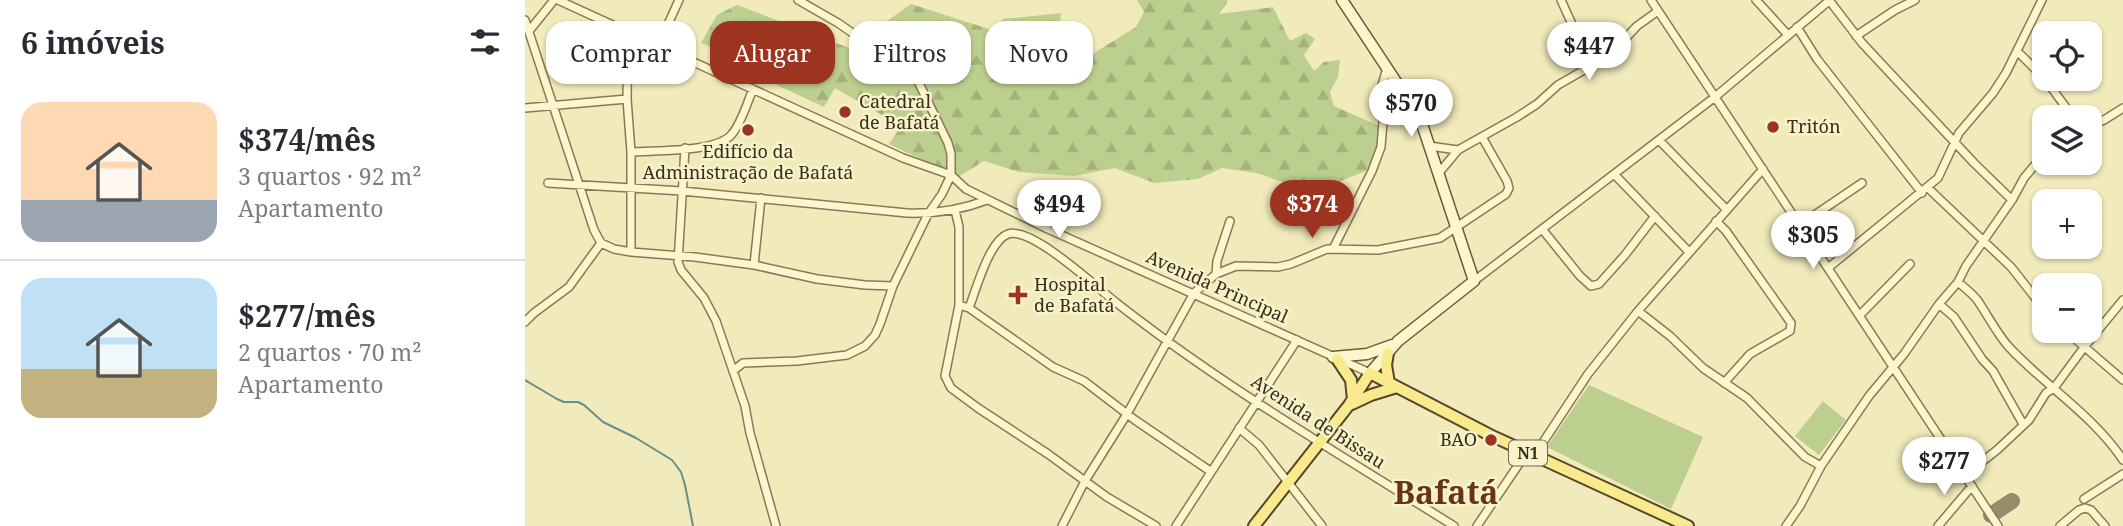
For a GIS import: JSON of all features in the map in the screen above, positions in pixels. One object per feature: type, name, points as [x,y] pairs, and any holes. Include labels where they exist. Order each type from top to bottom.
[{"type":"main road","points":[[1351,402],[1393,385],[1386,365],[1388,353]]},
{"type":"main road","points":[[1335,358],[1351,380],[1351,402]]},
{"type":"main road","name":"N1","points":[[1370,373],[1445,414],[1686,526]]},
{"type":"main road","points":[[1254,526],[1351,402],[1370,373]]},
{"type":"street","points":[[529,31],[556,0]]},
{"type":"street","name":"Avenida Principal","points":[[556,0],[603,21]]},
{"type":"street","points":[[669,21],[679,0]]},
{"type":"street","points":[[733,371],[737,366],[747,363],[848,355],[865,346],[874,335],[893,286],[928,214],[951,175],[948,143],[913,71],[798,0]]},
{"type":"street","points":[[1342,0],[1420,118],[1474,281]]},
{"type":"street","points":[[1562,0],[1591,66]]},
{"type":"street","points":[[1651,0],[1998,526]]},
{"type":"street","points":[[1756,0],[1788,35]]},
{"type":"street","points":[[1370,373],[1398,341],[1715,97],[1830,0],[1856,36],[2011,200]]},
{"type":"street","points":[[1856,36],[1915,0]]},
{"type":"street","points":[[1828,268],[1938,178],[1965,124],[1993,93],[2042,0]]},
{"type":"street","points":[[1438,174],[1458,150],[1537,104],[1557,85],[1591,66],[1622,42],[1658,10]]},
{"type":"street","points":[[525,20],[594,230],[601,243],[631,252],[695,257],[754,265],[817,279],[893,286]]},
{"type":"street","points":[[1797,27],[1818,59],[1925,191],[2011,267],[2032,294]]},
{"type":"street","points":[[2017,51],[2032,66]]},
{"type":"street","name":"Avenida Principal","points":[[696,63],[903,158],[951,175],[965,189],[987,200],[1370,373]]},
{"type":"street","points":[[1333,249],[1372,172],[1381,147],[1383,122],[1380,92],[1387,67]]},
{"type":"street","points":[[627,84],[631,152],[631,252]]},
{"type":"street","points":[[631,152],[723,142],[734,132],[753,89]]},
{"type":"street","points":[[525,108],[627,99]]},
{"type":"street","points":[[2102,119],[2123,108]]},
{"type":"street","points":[[1062,526],[1085,481],[1127,414],[1194,293],[1216,274],[1236,266],[1278,267],[1333,249],[1363,251],[1394,248],[1440,238],[1506,194],[1509,187],[1482,137]]},
{"type":"street","points":[[1659,140],[1726,209]]},
{"type":"street","points":[[1429,146],[1458,150]]},
{"type":"street","points":[[685,148],[677,256],[681,270],[700,291],[710,309],[733,371],[745,406],[776,526]]},
{"type":"street","points":[[1477,526],[1588,374],[1638,311],[1763,169]]},
{"type":"street","points":[[1786,526],[1821,466],[1877,385],[1958,282],[1966,265],[2032,169]]},
{"type":"street","points":[[1614,174],[1689,252]]},
{"type":"street","points":[[548,183],[682,191],[928,214],[955,210],[987,200]]},
{"type":"street","points":[[1800,225],[1861,183]]},
{"type":"street","points":[[754,265],[761,198]]},
{"type":"street","points":[[955,210],[959,227],[959,305],[945,376],[949,385],[1107,497],[1157,526]]},
{"type":"street","points":[[1542,229],[1580,276],[1591,286],[1595,286],[1625,255],[1655,216]]},
{"type":"street","points":[[1216,274],[1217,261],[1230,221]]},
{"type":"street","points":[[1716,221],[1791,323],[1790,331],[1750,354],[1724,383]]},
{"type":"street","name":"Avenida de Bissau","points":[[969,308],[993,248],[1000,239],[1007,234],[1014,234],[1032,240],[1067,261],[1112,300],[1167,341],[1319,442],[1454,526]]},
{"type":"street","points":[[525,322],[569,287],[601,243]]},
{"type":"street","points":[[1860,315],[1910,264]]},
{"type":"street","points":[[1958,282],[1977,301],[2007,345],[2094,424],[2123,460]]},
{"type":"street","points":[[1965,475],[2029,420],[2046,393],[2054,388],[2123,300]]},
{"type":"street","points":[[1939,304],[1954,317],[1993,371],[2023,424]]},
{"type":"street","points":[[959,305],[969,308],[1053,368],[1090,385],[1210,471]]},
{"type":"street","points":[[1638,311],[1703,368],[1747,398],[1805,457],[1821,466]]},
{"type":"street","points":[[1177,526],[1297,340]]},
{"type":"street","points":[[1335,358],[1367,354],[1398,341]]},
{"type":"street","points":[[2081,343],[2123,380]]},
{"type":"street","points":[[1239,428],[1259,445],[1322,526]]},
{"type":"street","points":[[2084,499],[2123,474]]},
{"type":"street","points":[[1938,526],[1972,486]]},
{"type":"street","points":[[2060,526],[2085,508],[2091,510],[2105,526]]},
{"type":"green space","points":[[1137,0],[1227,0],[1219,14],[1273,7],[1290,41],[1306,33],[1315,39],[1304,55],[1314,71],[1324,62],[1340,60],[1338,77],[1330,92],[1334,106],[1384,128],[1366,171],[1320,189],[1286,183],[1256,173],[1222,168],[1198,179],[1154,183],[1115,168],[1074,176],[1019,172],[984,161],[958,177],[889,144],[901,126],[835,88],[824,107],[775,84],[835,84],[835,43],[849,48],[849,84],[971,84],[971,23],[985,28],[985,84],[1093,84],[1093,54],[1136,27],[1144,12]]},
{"type":"green space","points":[[911,4],[964,21],[887,21]]},
{"type":"green space","points":[[737,5],[779,21],[714,21],[717,15]]},
{"type":"green space","points":[[1061,13],[1060,21],[1002,21],[1003,19]]},
{"type":"green space","points":[[710,27],[710,47],[701,43]]},
{"type":"green space","points":[[1589,385],[1703,437],[1671,509],[1547,447]]},
{"type":"green space","points":[[1823,401],[1846,420],[1819,455],[1795,436]]},
{"type":"waterway","points":[[525,380],[564,402],[584,405],[603,422],[672,460],[681,472],[693,526]]},
{"type":"taxiway","points":[[1991,515],[2012,501]]},
{"type":"place","name":"Catedral de Bafatá","points":[[845,112]]},
{"type":"place","name":"Tritón","points":[[1773,127]]},
{"type":"place","name":"Edifício da Administração de Bafatá","points":[[748,130]]},
{"type":"place","name":"Hospital de Bafatá","points":[[1018,295]]},
{"type":"place","name":"BAO","points":[[1491,440]]},
{"type":"district","name":"Bafatá","points":[[1446,493]]}]
